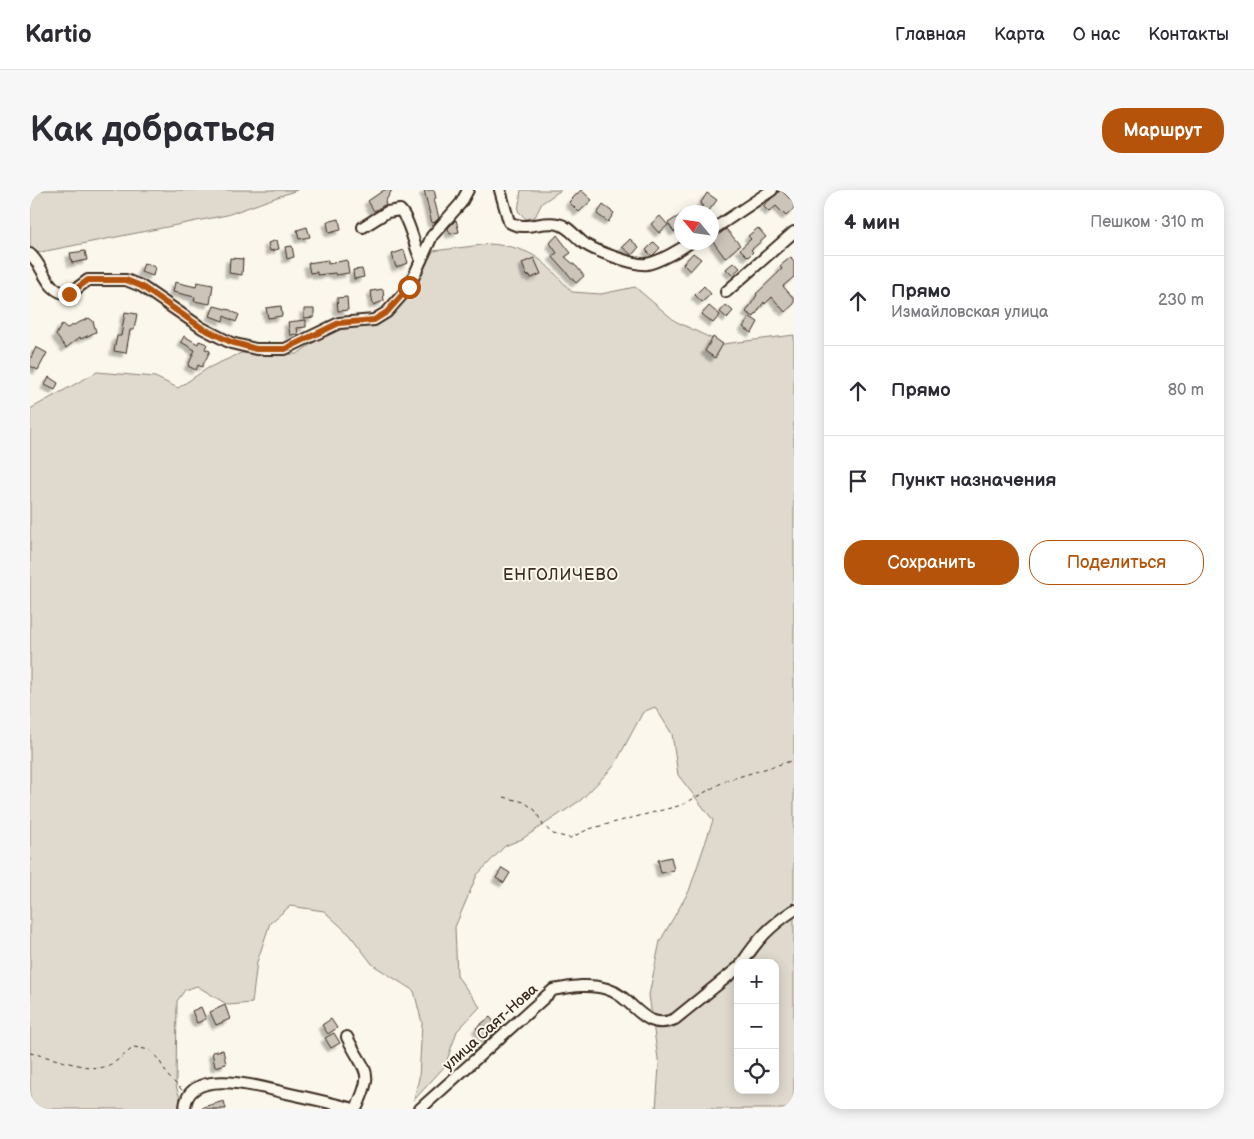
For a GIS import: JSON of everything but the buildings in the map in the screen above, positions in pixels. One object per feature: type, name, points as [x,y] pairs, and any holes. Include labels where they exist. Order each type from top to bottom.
[{"type":"street","points":[[30,254],[40,266],[45,279],[61,293],[69,294],[88,280],[126,280],[141,286],[202,328],[231,342],[256,349],[285,349],[339,323],[374,320],[387,312],[409,287],[432,236],[461,203],[468,190]]},
{"type":"street","points":[[500,190],[510,222],[514,224],[526,226],[559,224],[567,228],[585,244],[635,263],[646,265],[675,250]]},
{"type":"street","points":[[719,225],[772,190]]},
{"type":"street","points":[[363,227],[387,212],[400,210],[406,216],[411,239],[421,260]]},
{"type":"street","points":[[726,292],[794,232]]},
{"type":"street","points":[[745,959],[757,940],[772,925],[794,910]]},
{"type":"street","name":"улица Саят-Нова","points":[[420,1109],[552,990],[578,985],[608,989],[651,1021],[664,1024],[675,1019],[734,972]]},
{"type":"street","points":[[185,1109],[188,1096],[198,1087],[212,1083],[236,1082],[355,1109],[367,1084],[368,1074],[347,1037]]},
{"type":"path","points":[[504,797],[524,802],[535,810],[543,825],[553,834],[570,838],[589,829],[682,805],[725,781],[794,760]]},
{"type":"path","points":[[30,1053],[68,1061],[87,1068],[104,1067],[134,1047],[150,1050],[159,1060],[168,1076],[188,1096]]},
{"type":"shaded area","points":[[30,190],[297,190],[227,215],[36,253],[30,262]]},
{"type":"shaded area","points":[[521,190],[561,190],[542,203],[535,217],[526,219],[518,211]]},
{"type":"shaded area","points":[[490,244],[506,246],[529,253],[545,264],[572,292],[601,294],[635,287],[675,321],[723,344],[794,335],[794,1109],[656,1109],[659,1066],[649,995],[660,941],[689,891],[713,820],[678,775],[672,734],[655,707],[643,712],[614,766],[581,800],[522,839],[505,846],[477,875],[455,927],[457,976],[480,1007],[457,1031],[445,1066],[414,1100],[419,1078],[422,1023],[414,991],[373,965],[350,935],[324,911],[290,906],[270,923],[257,962],[252,1003],[228,1005],[197,986],[185,990],[177,1001],[176,1086],[182,1104],[181,1109],[30,1109],[30,409],[97,372],[155,377],[178,388],[208,368],[241,353],[297,354],[330,331],[378,324],[410,293],[433,251]]},
{"type":"district","name":"ЕНГОЛИЧЕВО","points":[[561,574]]},
{"type":"route","points":[[69,294],[88,280],[126,280],[141,286],[202,328],[231,342],[256,349],[285,349],[339,323],[374,320],[387,312],[409,287]]}]
